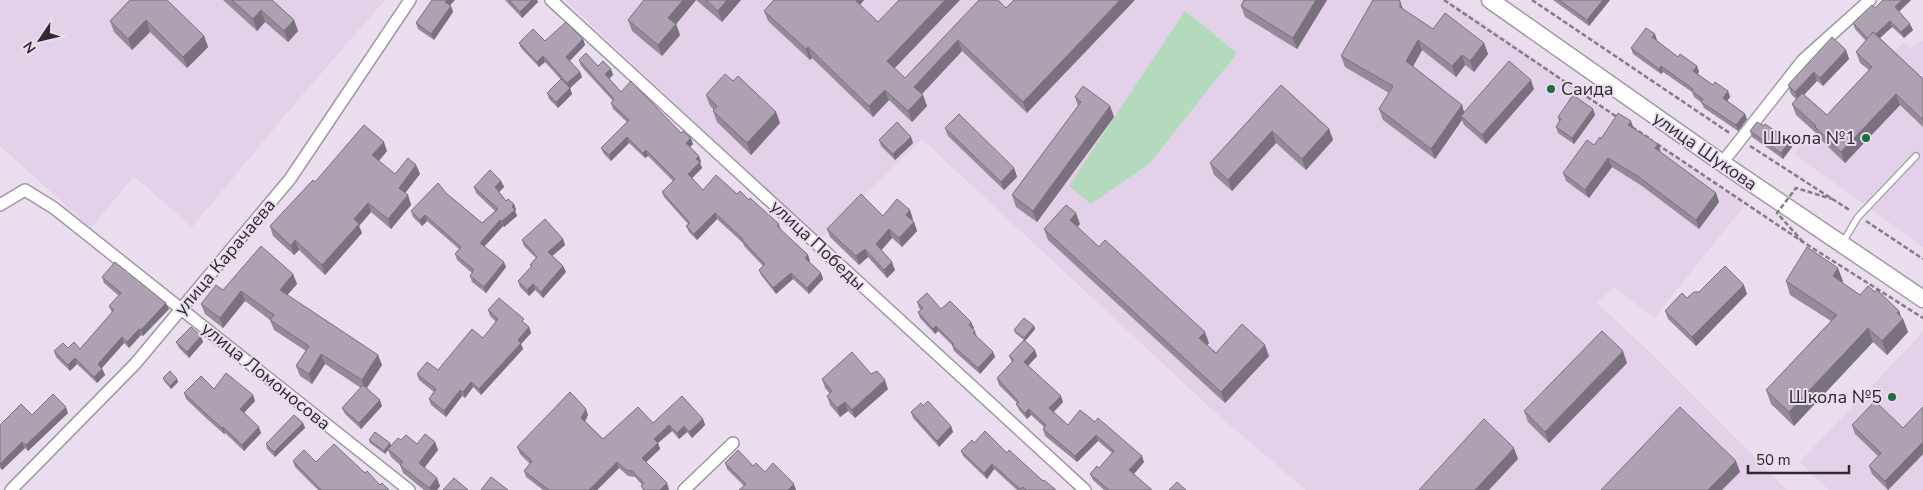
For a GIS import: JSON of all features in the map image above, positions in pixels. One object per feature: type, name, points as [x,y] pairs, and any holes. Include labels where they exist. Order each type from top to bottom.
[{"type":"main road","name":"улица Шукова","points":[[1490,0],[1722,163],[1923,299]]},
{"type":"street","name":"улица Карачаева","points":[[11,490],[135,364],[290,179],[410,0]]},
{"type":"street","name":"улица Победы","points":[[551,0],[1084,490]]},
{"type":"street","points":[[1722,163],[1803,60],[1870,0]]},
{"type":"street","name":"улица Ломоносова","points":[[0,205],[25,190],[54,208],[408,490]]},
{"type":"street","points":[[684,490],[733,443]]},
{"type":"lane","points":[[1842,244],[1858,216],[1916,156]]},
{"type":"path","points":[[1444,0],[1624,121]]},
{"type":"path","points":[[1532,0],[1923,259]]},
{"type":"path","points":[[1632,127],[1803,242],[1923,318]]},
{"type":"path","points":[[1803,242],[1777,213],[1796,188],[1832,199]]},
{"type":"shaded area","points":[[0,0],[385,0],[297,101],[192,227],[134,176],[91,228],[0,146]]},
{"type":"shaded area","points":[[565,0],[1449,0],[1745,205],[1654,318],[1614,287],[1597,303],[1655,357],[1787,490],[1306,490],[1218,415],[922,139],[820,240]]},
{"type":"shaded area","name":"Школа №1","points":[[1923,41],[1923,247],[1794,154],[1904,42],[1910,48]]},
{"type":"shaded area","name":"Школа №5","points":[[1923,332],[1923,490],[1829,490],[1800,462]]},
{"type":"green space","points":[[1185,11],[1237,53],[1150,163],[1091,204],[1069,186]]},
{"type":"building","points":[[130,0],[167,0],[204,36],[183,57],[146,20],[128,39],[110,21]]},
{"type":"building","points":[[232,0],[272,0],[294,20],[284,31],[261,10],[253,19]]},
{"type":"building","points":[[432,0],[447,0],[445,2],[451,6],[431,34],[416,23]]},
{"type":"building","points":[[509,0],[532,0],[520,12]]},
{"type":"building","points":[[644,0],[683,0],[668,18],[676,24],[658,45],[628,20]]},
{"type":"building","points":[[706,0],[727,0],[718,11]]},
{"type":"building","points":[[774,0],[855,0],[878,22],[899,0],[945,0],[887,61],[905,78],[979,0],[998,0],[1006,8],[1014,0],[1120,0],[1023,102],[958,40],[914,87],[923,95],[908,111],[885,90],[869,106],[808,47],[806,49],[764,11]]},
{"type":"building","points":[[1244,0],[1316,0],[1293,38],[1241,6]]},
{"type":"building","points":[[1373,0],[1399,0],[1400,7],[1433,29],[1445,13],[1484,43],[1470,61],[1462,55],[1452,66],[1418,40],[1406,61],[1462,105],[1431,149],[1379,109],[1393,86],[1341,56]]},
{"type":"building","points":[[1559,0],[1603,0],[1587,20]]},
{"type":"building","points":[[1883,0],[1902,0],[1895,7],[1910,24],[1901,32],[1890,21],[1876,34],[1873,32],[1868,39],[1853,23],[1872,5],[1875,8]]},
{"type":"building","points":[[566,22],[583,39],[566,57],[580,72],[567,83],[543,56],[537,62],[519,43],[533,29],[545,41]]},
{"type":"building","points":[[1646,28],[1655,34],[1652,37],[1678,57],[1680,54],[1697,66],[1693,71],[1713,85],[1715,82],[1728,91],[1723,98],[1745,114],[1736,125],[1701,102],[1703,99],[1692,91],[1693,89],[1661,66],[1659,69],[1631,48]]},
{"type":"building","points":[[1873,32],[1923,79],[1923,120],[1896,94],[1841,152],[1792,104],[1802,93],[1827,115],[1872,67],[1856,52]]},
{"type":"building","points":[[1832,37],[1846,50],[1820,78],[1814,72],[1795,92],[1788,85]]},
{"type":"building","points":[[586,53],[598,66],[603,61],[611,69],[605,74],[621,92],[631,81],[681,133],[683,131],[691,138],[686,143],[699,156],[696,159],[700,162],[688,174],[703,190],[716,175],[737,194],[740,191],[749,200],[750,198],[779,224],[777,226],[808,255],[805,258],[821,273],[807,288],[791,273],[773,288],[759,270],[765,264],[743,239],[715,213],[694,234],[686,226],[690,223],[662,192],[675,179],[646,150],[643,153],[627,137],[609,155],[601,148],[629,120],[611,103],[614,99],[579,60]]},
{"type":"building","points":[[1509,61],[1531,80],[1482,135],[1461,116]]},
{"type":"building","points":[[725,74],[733,81],[738,76],[776,112],[747,143],[713,111],[717,106],[706,95]]},
{"type":"building","points":[[561,79],[570,88],[556,102],[547,93]]},
{"type":"building","points":[[1281,85],[1329,129],[1302,159],[1272,131],[1228,180],[1210,163]]},
{"type":"building","points":[[1083,86],[1110,106],[1033,211],[1012,195],[1081,102],[1075,97]]},
{"type":"building","points":[[1573,95],[1593,109],[1572,138],[1556,127],[1561,119],[1558,117]]},
{"type":"building","points":[[1618,113],[1631,121],[1628,125],[1658,144],[1655,148],[1716,193],[1696,220],[1639,177],[1608,158],[1585,190],[1563,173],[1587,140],[1594,145],[1600,137],[1601,139]]},
{"type":"building","points":[[959,114],[1014,168],[1001,182],[945,128]]},
{"type":"building","points":[[897,122],[911,137],[893,154],[879,140]]},
{"type":"building","points":[[1757,122],[1764,126],[1765,124],[1790,141],[1781,153],[1750,131]]},
{"type":"building","points":[[364,125],[384,142],[372,155],[395,174],[408,158],[416,165],[399,188],[408,195],[388,219],[368,203],[354,219],[359,224],[322,265],[295,240],[291,246],[270,226],[313,180],[315,182]]},
{"type":"building","points":[[490,170],[501,181],[495,187],[506,201],[508,199],[514,204],[512,207],[515,210],[502,221],[500,220],[480,243],[504,262],[484,287],[470,276],[474,270],[455,254],[461,247],[425,215],[420,220],[411,211],[438,183],[446,193],[482,223],[498,209],[474,187]]},
{"type":"building","points":[[861,194],[883,216],[897,199],[910,210],[906,215],[914,222],[899,238],[889,229],[876,244],[892,262],[884,270],[865,249],[856,256],[827,229]]},
{"type":"building","points":[[1066,205],[1076,213],[1070,220],[1099,247],[1105,240],[1205,332],[1199,338],[1216,353],[1242,324],[1265,345],[1221,392],[1044,229]]},
{"type":"building","points":[[545,219],[563,239],[548,252],[563,266],[541,292],[533,284],[527,290],[518,281],[532,266],[530,265],[537,257],[522,240]]},
{"type":"building","points":[[261,246],[293,274],[280,290],[378,355],[362,380],[321,354],[309,374],[296,366],[309,346],[270,320],[274,315],[241,291],[220,318],[201,304],[216,285],[223,290]]},
{"type":"building","points":[[1807,247],[1838,268],[1833,276],[1860,295],[1868,286],[1875,292],[1877,290],[1899,311],[1897,313],[1903,319],[1882,341],[1868,328],[1789,412],[1766,390],[1837,315],[1786,281]]},
{"type":"building","points":[[115,262],[166,303],[127,342],[122,337],[98,364],[102,369],[94,377],[75,358],[68,365],[54,351],[63,343],[68,348],[74,342],[80,349],[114,310],[109,306],[121,293],[102,277]]},
{"type":"building","points":[[1725,266],[1744,285],[1692,337],[1665,311],[1682,293],[1687,298],[1694,292],[1699,292]]},
{"type":"building","points":[[927,293],[941,309],[950,301],[971,322],[969,325],[975,331],[973,333],[993,352],[978,368],[952,345],[954,344],[936,326],[933,329],[918,312],[923,308],[917,302]]},
{"type":"building","points":[[499,298],[524,319],[522,321],[529,327],[518,340],[521,343],[479,389],[471,382],[463,392],[460,390],[444,411],[429,399],[436,389],[417,374],[427,362],[438,370],[472,329],[483,338],[498,319],[488,310]]},
{"type":"building","points":[[1024,318],[1034,326],[1024,338],[1014,330]]},
{"type":"building","points":[[191,327],[201,336],[187,352],[176,342]]},
{"type":"building","points":[[1602,331],[1623,351],[1545,432],[1524,411]]},
{"type":"building","points":[[1024,340],[1035,350],[1024,362],[1061,396],[1049,408],[1068,425],[1080,410],[1095,422],[1098,418],[1142,456],[1129,470],[1152,490],[1109,490],[1090,474],[1097,466],[1099,468],[1114,451],[1096,435],[1075,456],[1043,429],[1046,425],[1029,409],[1025,413],[1016,404],[1019,402],[997,378],[1014,360],[1009,356]]},
{"type":"building","points":[[852,352],[871,374],[877,371],[885,380],[852,410],[845,402],[837,408],[827,396],[832,391],[822,379]]},
{"type":"building","points":[[170,371],[177,379],[170,386],[163,378]]},
{"type":"building","points":[[226,373],[253,395],[240,409],[259,427],[242,445],[184,393],[201,376],[214,389]]},
{"type":"building","points":[[363,385],[380,400],[359,423],[342,408]]},
{"type":"building","points":[[570,392],[586,409],[581,418],[603,439],[638,407],[653,423],[682,396],[703,419],[689,432],[684,426],[677,433],[669,425],[654,439],[658,443],[642,458],[667,483],[660,490],[645,490],[641,486],[644,483],[632,471],[626,470],[617,462],[589,490],[549,490],[524,471],[532,461],[517,447]]},
{"type":"building","points":[[53,394],[66,407],[26,445],[22,442],[0,464],[0,425],[21,404],[32,415]]},
{"type":"building","points":[[928,401],[951,426],[937,441],[911,412],[921,403],[923,406]]},
{"type":"building","points":[[1875,401],[1903,428],[1923,407],[1923,442],[1885,481],[1869,466],[1881,453],[1852,425]]},
{"type":"building","points":[[1680,407],[1736,461],[1708,490],[1601,490]]},
{"type":"building","points":[[294,415],[303,423],[274,452],[266,444]]},
{"type":"building","points":[[1484,419],[1514,448],[1475,490],[1419,490]]},
{"type":"building","points":[[985,431],[1007,453],[1009,450],[1043,481],[1056,490],[1026,490],[1023,487],[1020,489],[992,464],[984,473],[961,451],[972,440],[974,443]]},
{"type":"building","points":[[375,432],[390,443],[384,451],[369,440]]},
{"type":"building","points":[[425,434],[435,442],[419,463],[437,478],[429,488],[400,465],[403,462],[388,449],[398,438],[401,440],[406,435],[417,444]]},
{"type":"building","points":[[334,444],[365,473],[367,471],[380,485],[382,483],[389,490],[321,490],[293,461],[304,450],[316,462]]},
{"type":"building","points":[[738,450],[753,466],[756,463],[765,472],[773,463],[794,484],[788,490],[739,490],[746,484],[725,463]]},
{"type":"building","points":[[491,477],[508,490],[481,490]]},
{"type":"building","points":[[454,478],[468,490],[443,490]]},
{"type":"building","points":[[1177,482],[1186,490],[1169,490]]},
{"type":"place","name":"Саида","points":[[1551,89]]},
{"type":"place","name":"Школа №1","points":[[1866,138]]},
{"type":"place","name":"Школа №5","points":[[1892,397]]}]
